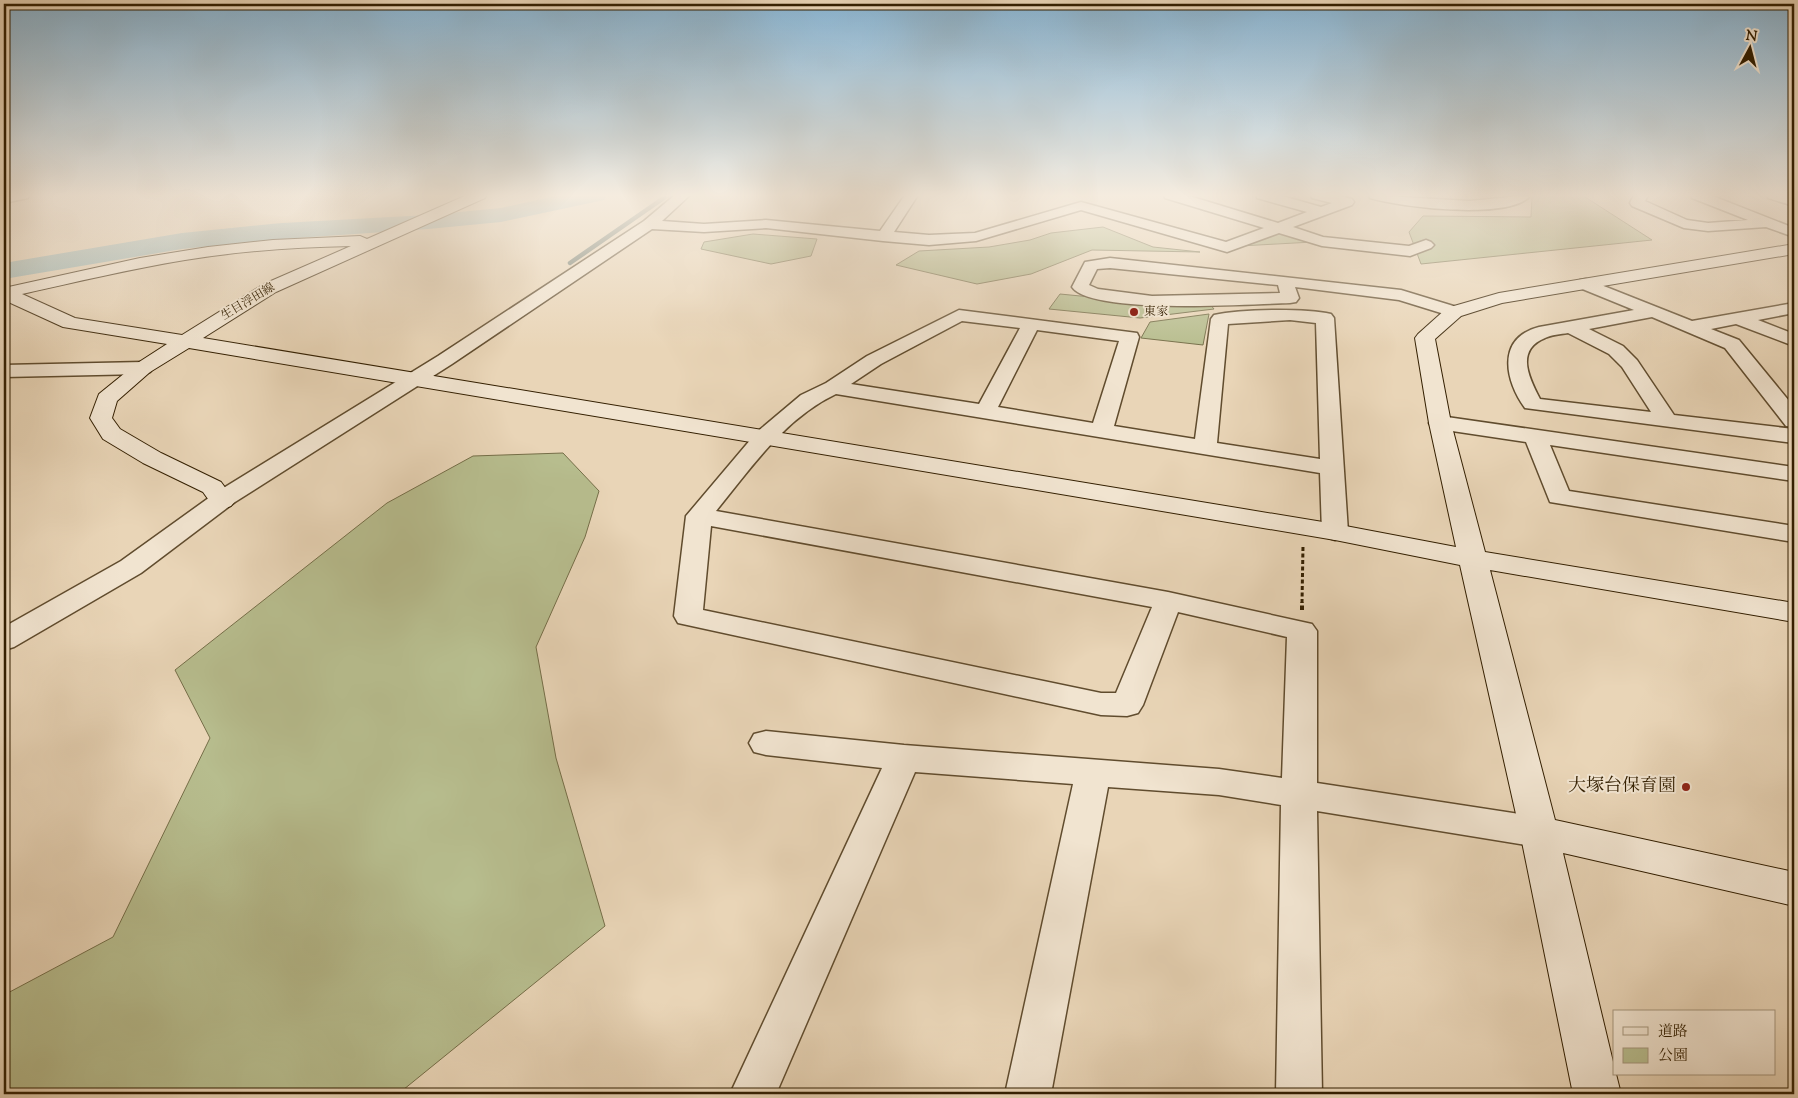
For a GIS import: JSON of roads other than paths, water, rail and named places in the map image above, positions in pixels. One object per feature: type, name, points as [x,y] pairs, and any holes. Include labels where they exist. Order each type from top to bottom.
[{"type":"street","points":[[4,293],[100,271],[187,255],[281,246]]},
{"type":"street","name":"生目浮田線","points":[[222,501],[212,487],[152,458],[111,434],[100,418],[107,399],[143,368],[270,288],[364,246]]},
{"type":"street","points":[[4,640],[132,567],[222,501],[415,378],[614,246]]},
{"type":"street","points":[[1368,246],[1410,251],[1423,246]]},
{"type":"street","points":[[1596,1094],[1539,832],[1440,423],[1425,338],[1454,312],[1499,298],[1794,249]]},
{"type":"street","points":[[1285,280],[1290,298],[1152,301],[1094,294],[1080,287],[1091,266],[1110,263],[1285,280],[1401,295],[1454,312]]},
{"type":"street","points":[[1586,284],[1732,344],[1794,421]]},
{"type":"street","points":[[4,293],[70,323],[415,378],[1335,532],[1474,559],[1794,612]]},
{"type":"street","points":[[1691,327],[1794,308]]},
{"type":"street","points":[[1652,312],[1539,333],[1526,340],[1517,353],[1518,378],[1532,404],[1794,436]]},
{"type":"street","points":[[1102,429],[1130,337],[959,315],[874,360],[833,387],[808,399],[765,438],[699,516],[688,616],[1101,704],[1126,705],[1168,601]]},
{"type":"street","points":[[1205,448],[1220,319],[1290,315],[1325,318],[1330,376],[1331,468],[1335,532]]},
{"type":"street","points":[[1740,318],[1794,340]]},
{"type":"street","points":[[986,412],[1031,324]]},
{"type":"street","points":[[1570,327],[1616,350],[1630,364],[1666,419]]},
{"type":"street","points":[[4,371],[143,368]]},
{"type":"street","points":[[833,387],[1102,429],[1331,468]]},
{"type":"street","points":[[1440,423],[1794,474]]},
{"type":"street","points":[[1535,436],[1559,497],[1794,534]]},
{"type":"street","points":[[699,516],[1168,601],[1302,630],[1299,794],[1299,1094]]},
{"type":"street","points":[[766,743],[904,758],[1219,782],[1539,832],[1794,889]]},
{"type":"street","points":[[753,1094],[904,758]]},
{"type":"street","points":[[1028,1094],[1093,773]]},
{"type":"waterway","points":[[4,271],[151,246]]},
{"type":"waterway","points":[[570,263],[594,246]]},
{"type":"place","name":"東家","points":[[1134,312]]},
{"type":"place","name":"大塚台保育園","points":[[1686,787]]}]
